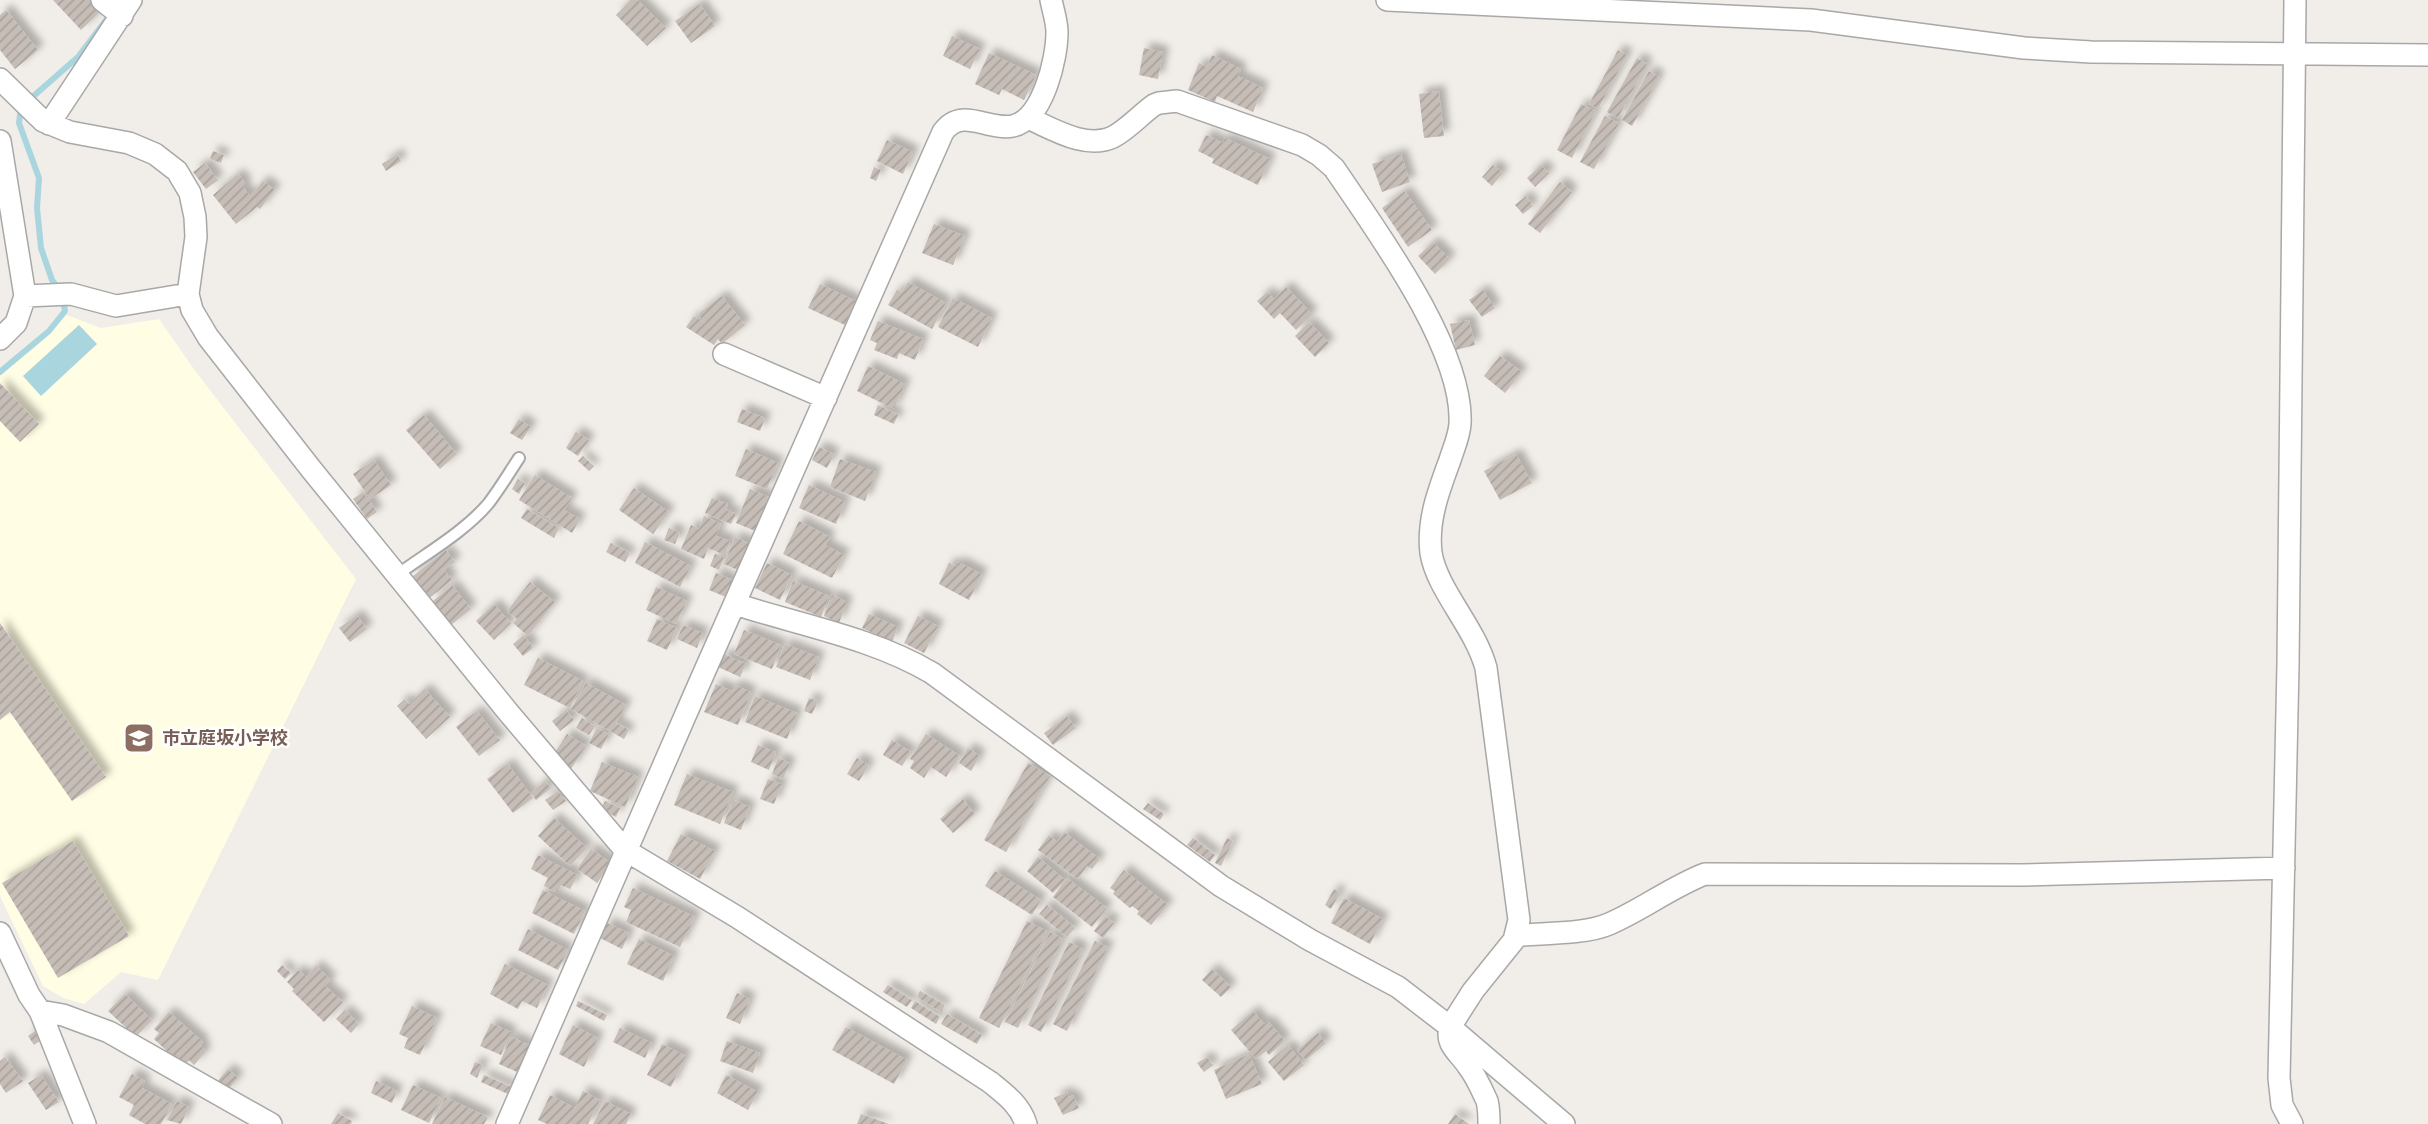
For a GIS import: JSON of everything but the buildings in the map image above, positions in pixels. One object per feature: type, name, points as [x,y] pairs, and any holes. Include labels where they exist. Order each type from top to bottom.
[{"type":"street","points":[[43,120],[127,8],[102,0]]},
{"type":"street","points":[[507,1124],[625,850],[948,125],[967,119],[1007,126],[1028,118],[1047,84],[1054,64],[1057,31],[1051,0]]},
{"type":"street","points":[[1387,0],[1479,2],[1811,20],[2024,48],[2078,52],[2428,55]]},
{"type":"street","points":[[2292,1124],[2282,1105],[2279,1078],[2295,0]]},
{"type":"street","points":[[0,79],[16,98],[43,120],[70,132],[130,143],[155,154],[177,171],[190,193],[195,217],[196,237],[188,294],[192,310],[208,337],[508,712],[625,850],[737,916],[990,1083],[1013,1100],[1027,1124]]},
{"type":"street","points":[[1028,118],[1072,137],[1101,141],[1119,133],[1159,103],[1177,102],[1302,145],[1334,168],[1433,323],[1451,373],[1460,421],[1456,444],[1432,513],[1431,550],[1437,572],[1469,627],[1486,668],[1520,920],[1514,940],[1473,992],[1448,1034],[1450,1045],[1468,1066],[1483,1093],[1488,1105],[1489,1124]]},
{"type":"street","points":[[0,141],[33,296],[16,323],[0,339]]},
{"type":"street","points":[[33,296],[71,294],[116,306],[188,294]]},
{"type":"street","points":[[724,354],[826,398]]},
{"type":"street","points":[[735,604],[825,631],[913,662],[949,685],[1221,886],[1310,940],[1398,987],[1450,1027],[1564,1124]]},
{"type":"street","points":[[1517,933],[1522,935],[1608,925],[1691,879],[1713,874],[2023,875],[2284,867]]},
{"type":"street","points":[[0,933],[29,995],[40,1011],[85,1124]]},
{"type":"street","points":[[40,1011],[63,1015],[109,1032],[271,1124]]},
{"type":"lane","points":[[397,575],[482,510],[519,458]]},
{"type":"shaded area","name":"市立庭坂小学校","points":[[67,315],[101,328],[159,319],[196,372],[356,579],[158,980],[121,972],[84,1004],[63,998],[43,986],[0,896],[0,375]]},
{"type":"water","points":[[79,325],[97,344],[41,396],[23,376]]},
{"type":"waterway","points":[[29,100],[78,57],[106,20]]},
{"type":"waterway","points":[[0,372],[49,331],[65,311],[62,293],[52,280],[41,248],[37,208],[39,178],[19,123],[21,107]]},
{"type":"place","name":"市立庭坂小学校","points":[[139,738]]}]
